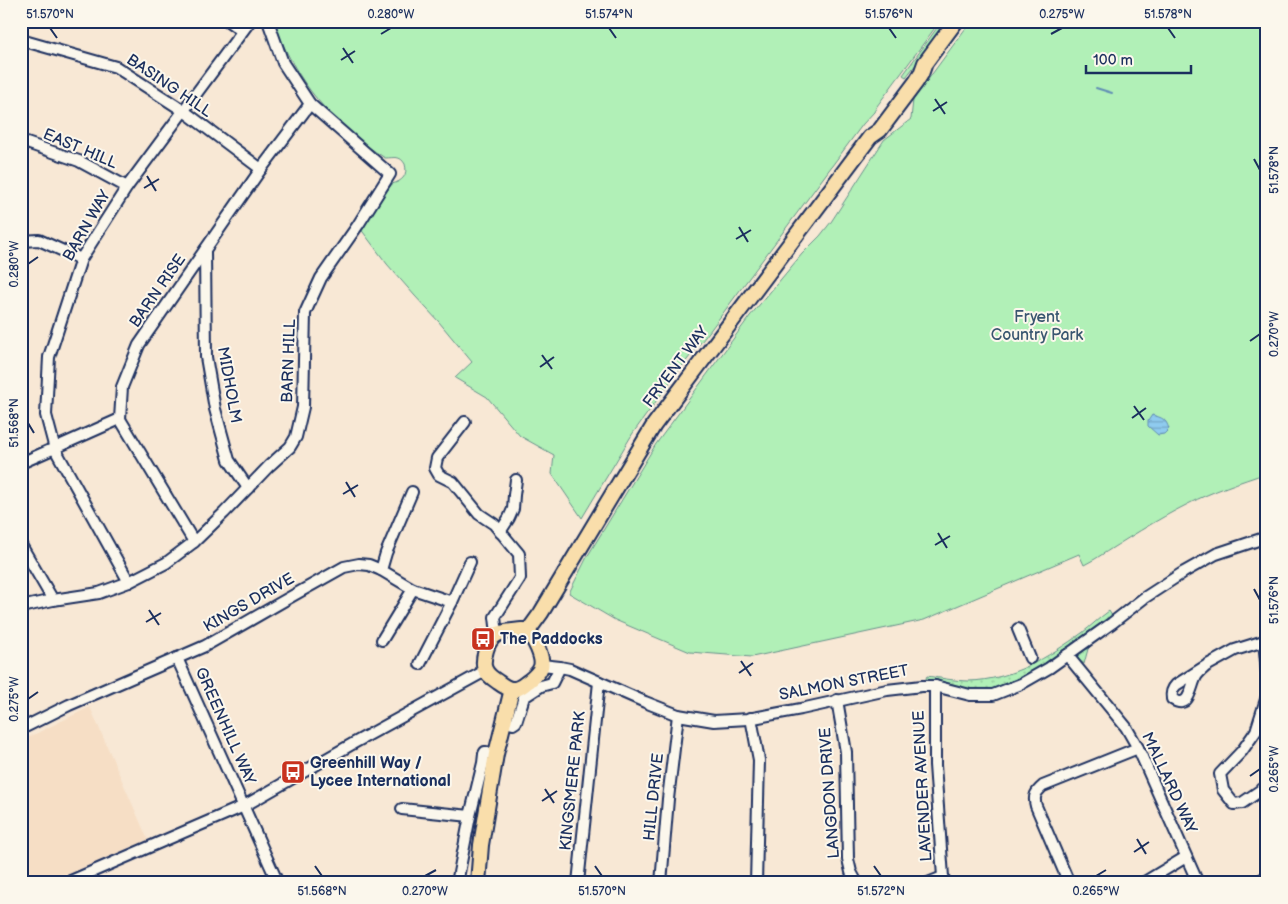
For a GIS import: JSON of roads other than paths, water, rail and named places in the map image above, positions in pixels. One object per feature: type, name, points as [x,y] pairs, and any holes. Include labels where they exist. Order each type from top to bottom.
[{"type":"main road","name":"FRYENT WAY","points":[[528,631],[541,614],[654,426],[870,137],[880,130],[886,122],[921,74],[925,63],[956,21]]},
{"type":"main road","points":[[522,630],[528,631],[533,638],[542,665],[538,674],[520,688],[507,688],[490,677],[485,671],[483,661],[489,641],[496,634],[522,630]]},
{"type":"main road","points":[[478,883],[481,845],[496,754],[512,689]]},
{"type":"street","points":[[228,21],[242,31]]},
{"type":"street","name":"BARN WAY","points":[[129,582],[55,448],[46,415],[49,357],[81,260],[127,187],[250,21]]},
{"type":"street","name":"BARN HILL","points":[[21,607],[99,593],[129,582],[166,563],[194,542],[290,447],[296,437],[303,407],[305,313],[320,278],[358,225],[390,174],[310,104],[283,62],[268,21]]},
{"type":"street","name":"BASING HILL","points":[[21,40],[116,67],[184,111],[261,169]]},
{"type":"street","name":"BARN RISE","points":[[120,419],[122,387],[139,345],[261,169],[310,104]]},
{"type":"street","name":"EAST HILL","points":[[21,141],[79,162],[127,187]]},
{"type":"street","points":[[21,241],[39,240],[81,260]]},
{"type":"street","name":"MIDHOLM","points":[[205,250],[206,357],[215,409],[229,460],[248,488]]},
{"type":"street","points":[[21,463],[120,419],[194,542]]},
{"type":"street","points":[[465,422],[437,458],[435,468],[439,475],[453,482],[479,514],[494,524],[519,554],[520,578],[495,617],[496,634]]},
{"type":"street","points":[[500,532],[513,508],[516,480]]},
{"type":"street","points":[[380,570],[412,492]]},
{"type":"street","name":"SALMON STREET","points":[[542,665],[570,669],[678,715],[714,721],[751,718],[887,690],[922,686],[934,686],[970,695],[992,695],[1021,684],[1049,668],[1144,598],[1184,572],[1216,554],[1267,537]]},
{"type":"street","points":[[21,545],[53,600]]},
{"type":"street","points":[[420,664],[470,562]]},
{"type":"street","name":"KINGS DRIVE","points":[[21,729],[69,705],[205,646],[344,567],[359,564],[370,566],[413,590],[452,602]]},
{"type":"street","points":[[382,640],[413,590]]},
{"type":"street","points":[[1018,629],[1030,658]]},
{"type":"street","points":[[1206,666],[1235,650],[1265,640],[1267,673]]},
{"type":"street","name":"MALLARD WAY","points":[[1067,655],[1126,727],[1138,748],[1198,883]]},
{"type":"street","name":"GREENHILL WAY","points":[[178,658],[278,883]]},
{"type":"street","points":[[505,722],[512,724],[516,722],[524,697],[541,686],[552,683],[560,667]]},
{"type":"street","points":[[66,883],[244,806],[485,671]]},
{"type":"street","name":"KINGSMERE PARK","points":[[578,883],[599,682]]},
{"type":"street","name":"LAVENDER AVENUE","points":[[934,686],[935,765],[944,880]]},
{"type":"street","points":[[1267,696],[1256,731],[1242,751],[1220,774],[1223,790],[1234,804],[1242,803],[1267,786]]},
{"type":"street","name":"LANGDON DRIVE","points":[[837,700],[846,752],[848,859],[851,872],[857,883]]},
{"type":"street","name":"HILL DRIVE","points":[[661,883],[678,715]]},
{"type":"street","points":[[751,718],[759,760],[756,883]]},
{"type":"street","points":[[1069,883],[1036,806],[1034,798],[1036,791],[1138,748]]},
{"type":"street","points":[[457,883],[484,754],[485,752],[496,754]]},
{"type":"street","points":[[402,809],[470,816]]},
{"type":"street","points":[[1143,883],[1186,857]]},
{"type":"street","points":[[1258,883],[1267,876]]},
{"type":"street","points":[[928,883],[944,880]]},
{"type":"water","points":[[1152,415],[1161,418],[1167,423],[1169,429],[1164,434],[1158,435],[1148,426],[1148,421]]},
{"type":"waterway","points":[[1096,88],[1112,93]]},
{"type":"place","name":"The Paddocks","points":[[483,639]]},
{"type":"place","name":"Greenhill Way / Lycee International","points":[[293,772]]},
{"type":"park label","name":"Fryent Country Park","points":[[1037,326]]}]
